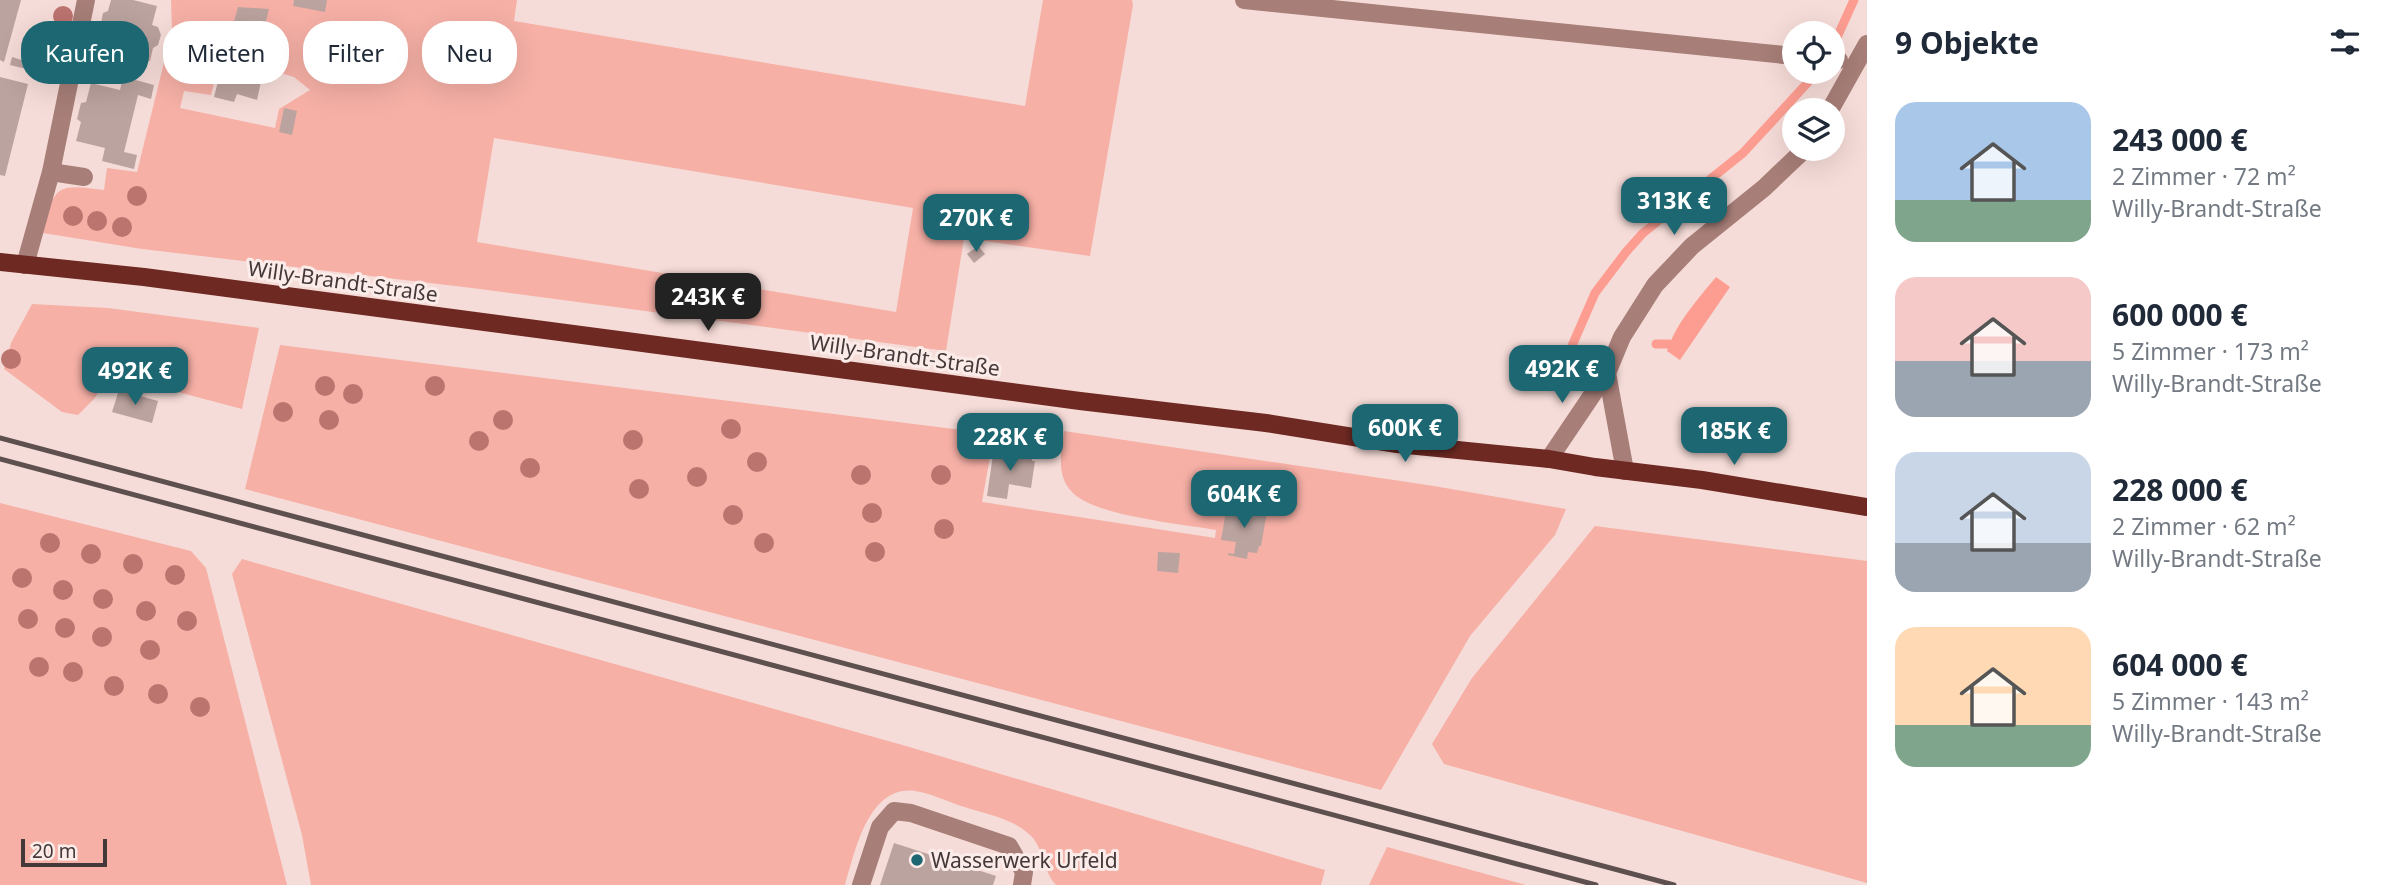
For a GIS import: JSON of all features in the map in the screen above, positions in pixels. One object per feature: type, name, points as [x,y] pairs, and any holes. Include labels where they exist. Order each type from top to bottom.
[{"type":"main road","name":"Willy-Brandt-Straße","points":[[0,261],[145,277],[1080,401],[1266,423],[1397,444],[1549,459],[1867,507]]},
{"type":"street","points":[[25,265],[51,172],[86,0]]},
{"type":"street","points":[[1244,0],[1782,55]]},
{"type":"street","points":[[1837,98],[1867,44]]},
{"type":"street","points":[[1549,459],[1606,373],[1622,337],[1655,285],[1692,246],[1764,188],[1792,161]]},
{"type":"street","points":[[51,172],[84,177]]},
{"type":"street","points":[[1606,373],[1625,471]]},
{"type":"street","points":[[861,885],[880,827],[894,811],[911,813],[1009,846],[1024,872],[1022,885]]},
{"type":"shaded area","points":[[171,0],[517,0],[514,21],[422,21],[422,84],[517,84],[517,21],[1025,106],[1043,0],[1132,0],[1133,5],[1090,256],[964,238],[946,351],[472,288],[142,249],[43,233],[50,205],[59,191],[75,187],[104,190],[107,168],[137,172],[163,67],[163,84],[214,84],[211,95],[184,91],[180,108],[275,128],[279,109],[310,90],[289,75],[289,21],[172,21]],"holes":[[[494,138],[913,208],[896,312],[477,242]]]},
{"type":"shaded area","points":[[1716,277],[1730,287],[1680,360],[1667,351],[1671,341],[1688,312]]},
{"type":"shaded area","points":[[32,304],[108,308],[259,328],[242,409],[110,374],[94,399],[78,415],[62,412],[4,369],[11,343]]},
{"type":"shaded area","points":[[280,345],[978,432],[975,449],[991,451],[982,502],[1215,538],[1216,530],[1119,513],[1083,500],[1072,492],[1064,479],[1061,463],[1064,431],[1434,486],[1566,509],[1555,535],[1470,636],[1381,790],[245,489]]},
{"type":"shaded area","points":[[0,503],[191,551],[206,568],[287,885],[0,885]]},
{"type":"shaded area","points":[[1595,526],[1867,561],[1867,883],[1444,764],[1432,744],[1472,678]]},
{"type":"shaded area","points":[[242,559],[906,746],[1325,870],[1321,885],[1056,885],[1048,873],[1038,845],[1022,828],[915,791],[899,792],[875,809],[859,839],[845,885],[311,885],[302,835],[232,574]]},
{"type":"shaded area","points":[[1387,847],[1526,885],[1369,885]]},
{"type":"building","points":[[0,0],[21,0],[4,62],[0,60]]},
{"type":"building","points":[[111,0],[133,0],[157,6],[152,25],[158,27],[161,35],[158,45],[153,48],[150,61],[149,21],[101,21],[103,13],[108,11]]},
{"type":"building","points":[[294,0],[327,0],[325,12],[293,6]]},
{"type":"building","points":[[238,7],[269,9],[266,21],[234,21]]},
{"type":"building","points":[[12,57],[21,60],[21,68],[10,65]]},
{"type":"building","points":[[0,77],[28,84],[5,176],[0,175]]},
{"type":"building","points":[[91,84],[120,90],[121,84],[154,85],[151,99],[138,95],[124,152],[137,155],[134,169],[102,161],[105,148],[76,141],[81,122],[77,119],[81,103],[86,102]]},
{"type":"building","points":[[217,84],[260,84],[257,100],[237,94],[234,102],[214,97]]},
{"type":"building","points":[[284,108],[297,111],[292,135],[279,132]]},
{"type":"building","points":[[978,246],[985,254],[974,263],[967,254]]},
{"type":"building","points":[[119,390],[158,401],[152,423],[112,412]]},
{"type":"building","points":[[997,450],[1022,454],[1023,450],[1029,451],[1032,461],[1035,461],[1031,488],[1009,484],[1007,499],[987,496],[993,455],[996,455]]},
{"type":"building","points":[[1227,505],[1267,512],[1261,546],[1257,553],[1248,552],[1247,559],[1228,555],[1234,554],[1236,542],[1221,540]]},
{"type":"building","points":[[1158,552],[1180,553],[1178,573],[1157,571]]},
{"type":"building","name":"Wasserwerk Urfeld","points":[[894,843],[996,876],[993,885],[880,885]]},
{"type":"waterway","points":[[1844,21],[1854,0]]},
{"type":"waterway","points":[[1558,378],[1595,293],[1626,252],[1643,233],[1743,153],[1806,84]]},
{"type":"waterway","points":[[1656,344],[1669,344]]},
{"type":"railway","points":[[0,438],[1674,885]]},
{"type":"railway","points":[[0,459],[1596,885]]},
{"type":"place","name":"Wasserwerk Urfeld","points":[[917,860]]}]
